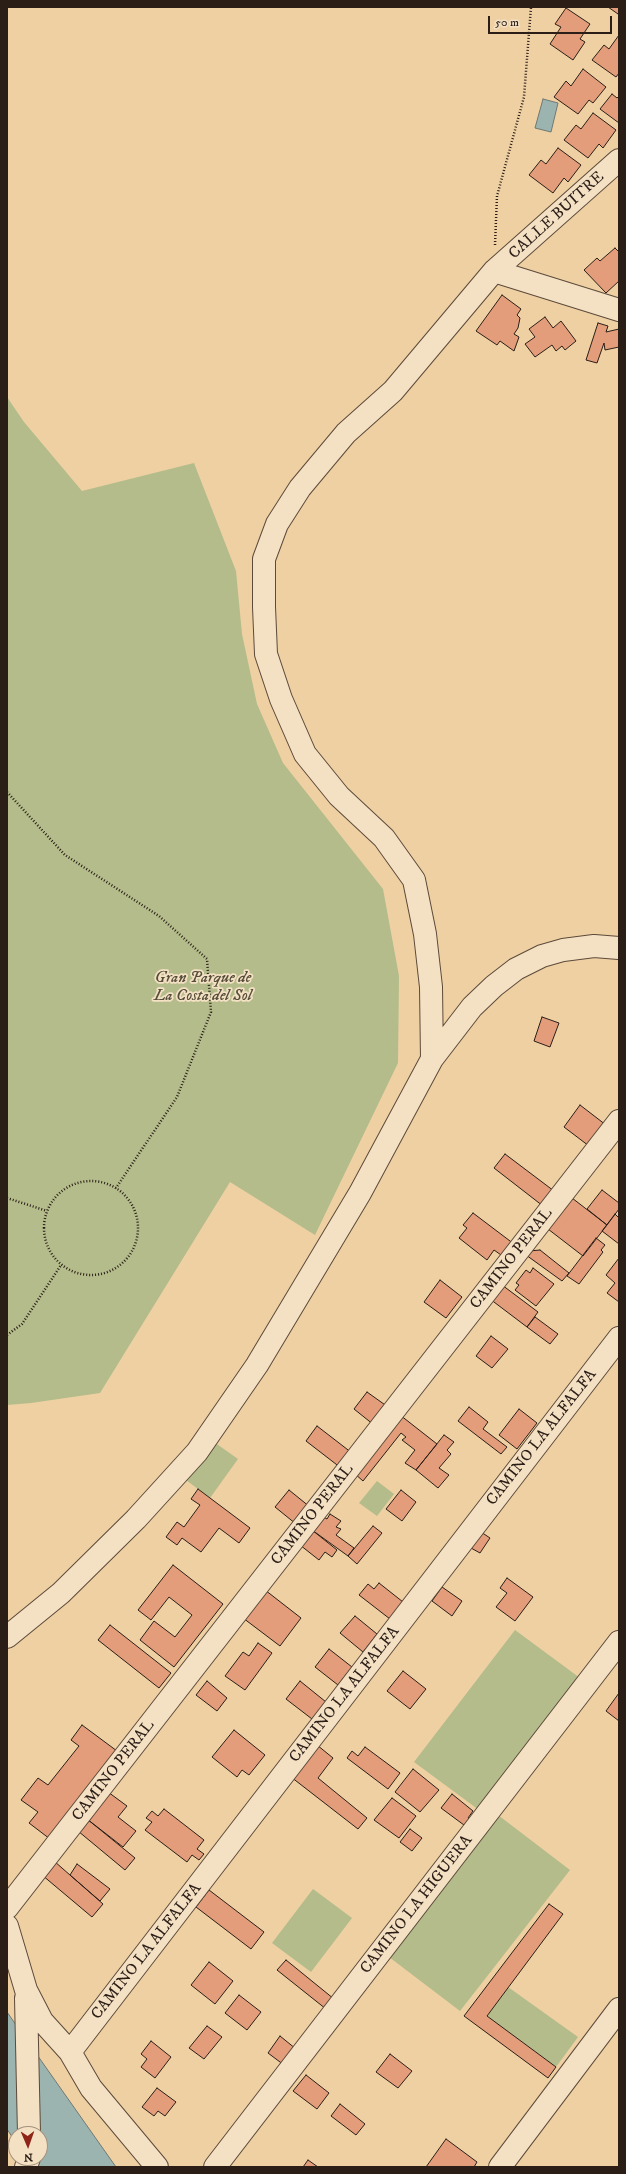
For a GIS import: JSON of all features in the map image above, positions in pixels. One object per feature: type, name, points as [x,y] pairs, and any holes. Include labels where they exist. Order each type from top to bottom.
[{"type":"street","name":"CALLE BUITRE","points":[[432,1059],[431,987],[425,934],[414,880],[384,838],[339,796],[305,754],[281,699],[266,654],[264,559],[277,524],[300,488],[346,433],[393,391],[494,271],[619,160]]},
{"type":"street","points":[[494,271],[619,310]]},
{"type":"street","points":[[7,1637],[66,1588],[136,1519],[197,1452],[257,1365],[360,1193],[432,1059],[472,1007],[494,986],[516,969],[542,956],[563,950],[594,946],[619,948]]},
{"type":"street","name":"CAMINO PERAL","points":[[7,1908],[619,1121]]},
{"type":"street","name":"CAMINO LA ALFALFA","points":[[70,2052],[619,1338]]},
{"type":"street","name":"CAMINO LA HIGUERA","points":[[215,2167],[619,1642]]},
{"type":"street","points":[[7,1926],[26,1990],[42,2022],[70,2052],[92,2088],[157,2167]]},
{"type":"street","points":[[26,1990],[29,2126]]},
{"type":"street","points":[[500,2167],[619,2008]]},
{"type":"path","points":[[494,271],[496,196],[524,96],[531,7]]},
{"type":"path","points":[[7,792],[66,855],[159,916],[207,959],[212,1012],[176,1097],[116,1188]]},
{"type":"path","points":[[84,1182],[100,1182],[116,1188],[128,1199],[136,1213],[138,1229],[135,1245],[128,1258],[110,1271],[89,1275],[74,1272],[61,1265],[52,1254],[46,1240],[44,1226],[47,1211],[56,1197],[74,1185],[84,1182]]},
{"type":"path","points":[[7,1198],[47,1211]]},
{"type":"path","points":[[7,1335],[22,1324],[61,1265]]},
{"type":"green space","name":"Gran Parque de La Costa del Sol","points":[[7,397],[24,422],[82,491],[194,463],[236,571],[242,634],[257,704],[283,763],[383,889],[399,976],[398,1063],[315,1235],[230,1182],[100,1393],[7,1405]]},
{"type":"green space","points":[[214,1442],[238,1459],[210,1498],[186,1480]]},
{"type":"green space","points":[[377,1481],[394,1494],[377,1516],[359,1503]]},
{"type":"green space","points":[[515,1630],[580,1678],[479,1810],[414,1762]]},
{"type":"green space","points":[[498,1815],[570,1870],[460,2011],[389,1957]]},
{"type":"green space","points":[[313,1889],[352,1918],[311,1972],[272,1943]]},
{"type":"green space","points":[[508,1987],[578,2037],[556,2067],[487,2016]]},
{"type":"water","points":[[543,99],[558,103],[551,132],[535,128]]},
{"type":"water","points":[[7,2012],[116,2167],[31,2167],[48,2166],[48,2126],[8,2126],[8,2131]]},
{"type":"building","points":[[608,7],[619,7],[618,14]]},
{"type":"building","points":[[566,8],[590,24],[580,39],[585,42],[573,60],[550,44],[561,27],[555,24]]},
{"type":"building","points":[[619,35],[619,73],[616,77],[592,60],[604,45],[609,49]]},
{"type":"building","points":[[583,69],[606,87],[593,103],[589,100],[578,114],[554,97],[566,81],[571,86]]},
{"type":"building","points":[[612,94],[617,98],[619,96],[619,123],[600,109]]},
{"type":"building","points":[[593,113],[616,130],[603,148],[599,144],[588,158],[564,140],[576,125],[581,129]]},
{"type":"building","points":[[558,148],[581,165],[568,182],[564,178],[553,193],[529,175],[541,160],[546,164]]},
{"type":"building","points":[[615,248],[619,252],[619,281],[606,293],[584,270],[597,258],[600,261]]},
{"type":"building","points":[[502,295],[521,309],[517,315],[520,318],[518,328],[514,334],[519,337],[514,351],[500,341],[497,345],[476,331]]},
{"type":"building","points":[[545,317],[553,328],[561,321],[576,341],[565,350],[562,346],[556,351],[552,345],[535,357],[525,344],[535,337],[529,329]]},
{"type":"building","points":[[598,323],[608,326],[606,332],[619,329],[619,347],[605,350],[604,343],[597,363],[586,360]]},
{"type":"building","points":[[542,1017],[559,1023],[550,1047],[534,1041]]},
{"type":"building","points":[[580,1105],[606,1125],[589,1146],[564,1127]]},
{"type":"building","points":[[505,1154],[554,1191],[543,1206],[494,1168]]},
{"type":"building","points":[[602,1190],[619,1203],[619,1209],[607,1225],[587,1209]]},
{"type":"building","points":[[572,1198],[607,1225],[583,1256],[548,1229]]},
{"type":"building","points":[[473,1213],[514,1244],[504,1257],[494,1250],[487,1260],[459,1238],[467,1228],[463,1225]]},
{"type":"building","points":[[615,1214],[619,1218],[619,1244],[602,1231]]},
{"type":"building","points":[[596,1238],[605,1245],[601,1250],[603,1252],[579,1284],[567,1276]]},
{"type":"building","points":[[540,1250],[569,1273],[562,1281],[526,1255],[529,1251]]},
{"type":"building","points":[[619,1258],[619,1302],[607,1293],[615,1283],[606,1275]]},
{"type":"building","points":[[533,1268],[554,1284],[536,1306],[515,1290],[519,1285],[516,1283],[526,1270],[530,1273]]},
{"type":"building","points":[[440,1280],[462,1297],[446,1318],[424,1302]]},
{"type":"building","points":[[502,1285],[538,1312],[527,1327],[490,1299]]},
{"type":"building","points":[[535,1317],[558,1334],[550,1344],[527,1327]]},
{"type":"building","points":[[491,1336],[508,1349],[492,1368],[476,1356]]},
{"type":"building","points":[[367,1392],[388,1407],[374,1425],[354,1409]]},
{"type":"building","points":[[469,1407],[488,1422],[483,1429],[507,1447],[501,1454],[458,1421]]},
{"type":"building","points":[[519,1409],[537,1423],[517,1449],[499,1435]]},
{"type":"building","points":[[400,1415],[437,1444],[416,1470],[405,1463],[415,1450],[402,1440],[406,1437],[401,1433],[363,1481],[354,1473]]},
{"type":"building","points":[[317,1426],[352,1453],[341,1468],[306,1441]]},
{"type":"building","points":[[444,1435],[454,1442],[447,1450],[451,1454],[439,1468],[449,1475],[438,1488],[416,1470]]},
{"type":"building","points":[[198,1489],[250,1528],[239,1543],[219,1528],[201,1552],[182,1538],[177,1545],[166,1537],[177,1522],[184,1527],[200,1505],[191,1499]]},
{"type":"building","points":[[289,1490],[310,1507],[296,1524],[275,1507]]},
{"type":"building","points":[[401,1490],[416,1502],[402,1521],[386,1509]]},
{"type":"building","points":[[330,1514],[341,1521],[336,1527],[341,1529],[336,1535],[354,1548],[348,1556],[312,1530],[322,1516],[327,1519]]},
{"type":"building","points":[[373,1526],[382,1533],[357,1564],[348,1556]]},
{"type":"building","points":[[312,1530],[337,1550],[332,1557],[325,1552],[319,1560],[300,1545]]},
{"type":"building","points":[[481,1532],[490,1538],[480,1553],[471,1548]]},
{"type":"building","points":[[173,1565],[223,1604],[174,1667],[140,1640],[154,1621],[175,1637],[192,1615],[169,1597],[151,1620],[138,1610]]},
{"type":"building","points":[[507,1578],[533,1597],[515,1621],[496,1607],[507,1593],[500,1588]]},
{"type":"building","points":[[379,1583],[403,1602],[390,1619],[359,1595],[368,1584],[374,1589]]},
{"type":"building","points":[[442,1587],[462,1601],[452,1616],[432,1601]]},
{"type":"building","points":[[265,1590],[301,1618],[280,1646],[243,1618]]},
{"type":"building","points":[[355,1616],[377,1634],[363,1652],[340,1633]]},
{"type":"building","points":[[110,1625],[171,1673],[159,1688],[98,1640]]},
{"type":"building","points":[[258,1643],[272,1653],[245,1690],[225,1676],[243,1652],[249,1656]]},
{"type":"building","points":[[329,1649],[352,1667],[338,1685],[315,1667]]},
{"type":"building","points":[[403,1671],[426,1689],[410,1709],[387,1691]]},
{"type":"building","points":[[207,1681],[227,1698],[217,1711],[196,1695]]},
{"type":"building","points":[[300,1681],[326,1702],[312,1719],[286,1699]]},
{"type":"building","points":[[619,1693],[619,1721],[606,1711]]},
{"type":"building","points":[[82,1725],[117,1751],[50,1839],[29,1823],[38,1812],[21,1800],[38,1778],[48,1785],[79,1746],[71,1740]]},
{"type":"building","points":[[234,1730],[265,1755],[249,1775],[242,1770],[237,1777],[212,1757]]},
{"type":"building","points":[[317,1745],[333,1758],[318,1778],[367,1818],[358,1829],[291,1777]]},
{"type":"building","points":[[365,1747],[400,1773],[388,1789],[347,1758],[352,1751],[358,1756]]},
{"type":"building","points":[[413,1769],[439,1790],[420,1812],[395,1792]]},
{"type":"building","points":[[108,1792],[127,1806],[118,1817],[136,1831],[123,1847],[87,1819]]},
{"type":"building","points":[[452,1794],[473,1811],[468,1818],[472,1821],[468,1828],[441,1808]]},
{"type":"building","points":[[392,1798],[416,1816],[399,1838],[374,1820]]},
{"type":"building","points":[[164,1809],[204,1840],[197,1849],[204,1854],[199,1860],[192,1855],[187,1862],[145,1830],[152,1822],[146,1818],[152,1811],[158,1816]]},
{"type":"building","points":[[87,1819],[135,1858],[125,1870],[78,1831]]},
{"type":"building","points":[[410,1829],[422,1838],[412,1851],[400,1842]]},
{"type":"building","points":[[54,1861],[103,1904],[92,1917],[42,1875]]},
{"type":"building","points":[[77,1864],[110,1889],[100,1901],[70,1875]]},
{"type":"building","points":[[209,1890],[264,1932],[251,1949],[196,1907]]},
{"type":"building","points":[[549,1904],[563,1914],[487,2016],[556,2067],[548,2078],[464,2016]]},
{"type":"building","points":[[286,1960],[334,1999],[326,2009],[277,1970]]},
{"type":"building","points":[[209,1962],[233,1981],[215,2004],[191,1985]]},
{"type":"building","points":[[239,1995],[261,2012],[247,2030],[225,2013]]},
{"type":"building","points":[[207,2026],[222,2037],[204,2059],[189,2048]]},
{"type":"building","points":[[280,2036],[296,2049],[284,2065],[268,2053]]},
{"type":"building","points":[[151,2041],[171,2057],[155,2078],[141,2067],[147,2059],[141,2054]]},
{"type":"building","points":[[390,2054],[412,2071],[398,2088],[376,2072]]},
{"type":"building","points":[[306,2075],[329,2093],[317,2109],[293,2091]]},
{"type":"building","points":[[157,2088],[176,2102],[165,2116],[158,2111],[154,2116],[142,2107]]},
{"type":"building","points":[[340,2104],[365,2124],[356,2135],[331,2116]]},
{"type":"building","points":[[446,2139],[477,2162],[474,2167],[426,2167]]},
{"type":"building","points":[[308,2160],[318,2167],[303,2167]]}]
